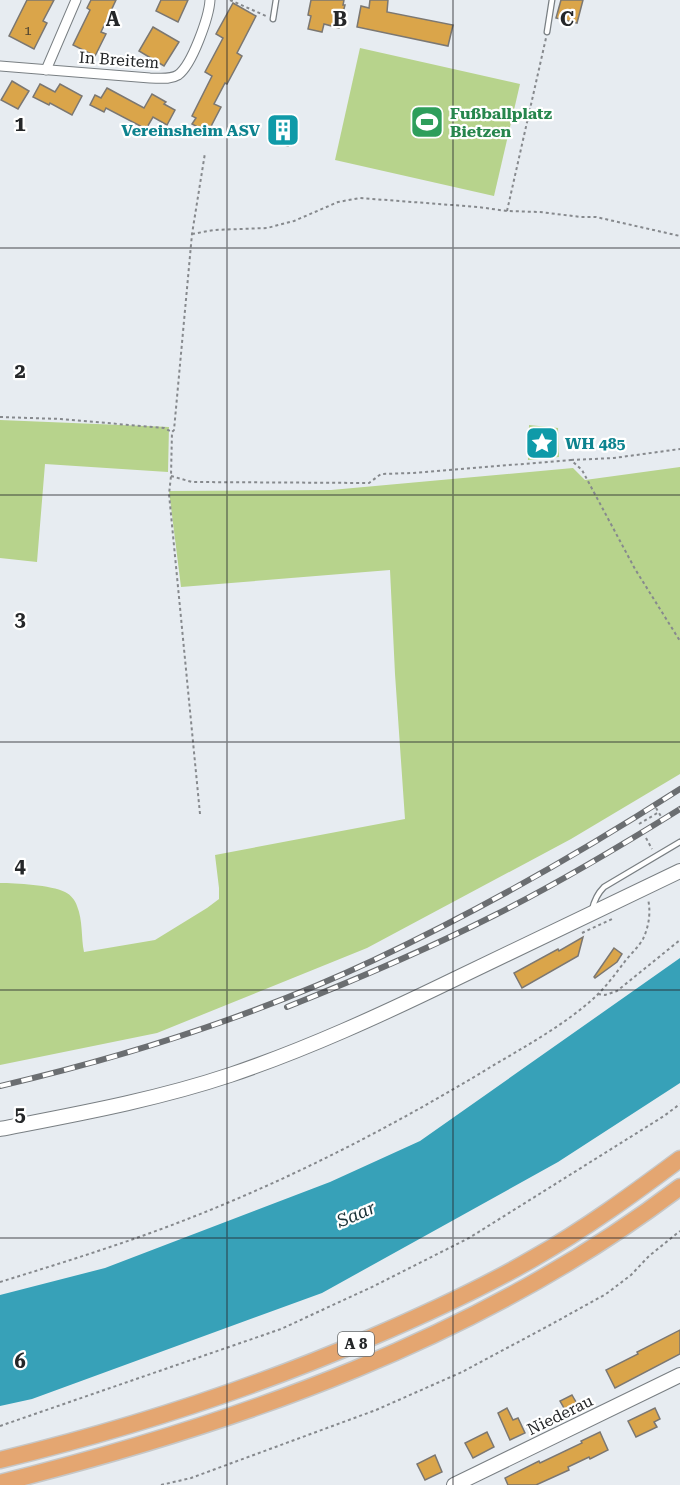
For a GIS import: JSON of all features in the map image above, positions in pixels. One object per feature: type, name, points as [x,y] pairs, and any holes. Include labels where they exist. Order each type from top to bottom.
[{"type":"highway","name":"A 8","points":[[0,1461],[139,1424],[216,1398],[299,1368],[416,1319],[533,1258],[618,1204],[680,1159]]},
{"type":"highway","name":"A 8","points":[[0,1483],[111,1455],[224,1419],[317,1384],[415,1343],[544,1278],[594,1247],[680,1187]]},
{"type":"main road","points":[[0,1129],[137,1102],[229,1076],[287,1055],[399,1006],[680,871]]},
{"type":"main road","name":"Niederau","points":[[454,1485],[680,1375]]},
{"type":"street","name":"In Breitem","points":[[46,70],[76,0]]},
{"type":"street","name":"In Breitem","points":[[0,66],[171,78],[180,74],[190,60],[209,12],[210,0]]},
{"type":"lane","points":[[273,19],[276,0]]},
{"type":"lane","points":[[547,32],[552,0]]},
{"type":"lane","points":[[591,914],[599,892],[611,882],[680,842]]},
{"type":"path","points":[[230,0],[273,19]]},
{"type":"path","points":[[507,211],[547,32]]},
{"type":"path","points":[[200,814],[169,494],[172,432],[192,234],[205,153]]},
{"type":"path","points":[[192,234],[214,230],[267,228],[294,221],[338,201],[360,198],[596,217],[680,236]]},
{"type":"path","points":[[0,417],[61,419],[164,428],[172,432]]},
{"type":"path","points":[[171,476],[192,482],[369,483],[381,474],[413,474],[660,453],[680,449]]},
{"type":"path","points":[[571,460],[582,470],[635,569],[680,639]]},
{"type":"path","points":[[656,808],[662,818]]},
{"type":"path","points":[[639,825],[659,812]]},
{"type":"path","points":[[646,838],[656,856]]},
{"type":"path","points":[[0,1282],[100,1251],[282,1179],[423,1107],[535,1041],[598,994],[643,939],[650,915],[646,887]]},
{"type":"path","points":[[598,994],[605,995],[617,990],[680,940]]},
{"type":"path","points":[[0,1426],[281,1329],[374,1286],[469,1238],[680,1104]]},
{"type":"path","points":[[160,1485],[191,1478],[365,1414],[462,1372],[606,1294],[680,1231]]},
{"type":"green space","name":"Fußballplatz Bietzen","points":[[360,48],[520,84],[494,196],[335,160]]},
{"type":"green space","points":[[0,420],[169,427],[168,472],[45,464],[37,562],[0,558]]},
{"type":"green space","points":[[529,425],[558,428],[559,457],[528,460]]},
{"type":"green space","points":[[680,467],[680,774],[571,839],[367,948],[157,1033],[0,1065],[0,883],[42,886],[69,895],[79,911],[84,952],[155,940],[207,908],[219,899],[215,855],[405,819],[390,570],[181,587],[169,491],[331,490],[573,468],[585,480]]},
{"type":"water","name":"Saar","points":[[680,958],[680,1083],[558,1162],[322,1293],[32,1399],[0,1406],[0,1295],[105,1268],[330,1182],[420,1141]]},
{"type":"building","points":[[27,0],[54,0],[43,21],[47,23],[34,49],[9,36]]},
{"type":"building","points":[[91,0],[116,0],[101,32],[106,34],[95,56],[73,45],[90,10],[87,8]]},
{"type":"building","points":[[161,0],[188,0],[178,22],[156,11]]},
{"type":"building","points":[[311,0],[344,0],[343,5],[345,5],[339,28],[324,24],[322,32],[308,29]]},
{"type":"building","points":[[370,0],[388,0],[387,12],[453,25],[448,46],[357,27],[361,6],[369,8]]},
{"type":"building","points":[[561,0],[583,0],[577,23],[556,18]]},
{"type":"building","points":[[233,3],[256,16],[237,53],[242,56],[214,104],[221,107],[207,134],[195,128],[196,126],[192,124],[196,118],[192,116],[212,76],[205,72],[223,38],[216,34]]},
{"type":"building","points":[[153,27],[179,42],[164,66],[139,51]]},
{"type":"building","points":[[12,81],[29,91],[18,109],[1,100]]},
{"type":"building","points":[[40,84],[55,92],[60,84],[82,96],[72,115],[33,97]]},
{"type":"building","points":[[107,88],[144,108],[152,94],[175,110],[167,125],[153,117],[146,129],[106,108],[104,112],[90,105],[95,95],[101,98]]},
{"type":"building","name":"Vereinsheim ASV","points":[[272,117],[294,123],[288,146],[278,143],[281,132],[269,129]]},
{"type":"building","points":[[583,937],[578,956],[522,988],[514,973]]},
{"type":"building","points":[[614,948],[622,954],[617,962],[595,978],[594,977]]},
{"type":"building","points":[[680,1330],[680,1354],[615,1388],[606,1370]]},
{"type":"building","points":[[572,1395],[580,1409],[568,1415],[560,1401]]},
{"type":"building","points":[[507,1408],[513,1420],[518,1418],[525,1433],[510,1440],[498,1413]]},
{"type":"building","points":[[655,1408],[660,1419],[654,1422],[657,1427],[636,1437],[628,1421]]},
{"type":"building","points":[[487,1432],[494,1447],[473,1458],[465,1443]]},
{"type":"building","points":[[600,1432],[608,1450],[568,1467],[569,1470],[536,1485],[508,1485],[505,1478],[582,1443],[581,1441]]},
{"type":"building","points":[[435,1455],[442,1472],[425,1480],[417,1464]]},
{"type":"railway","points":[[0,1086],[96,1062],[190,1033],[329,980],[414,941],[492,901],[568,858],[680,789]]},
{"type":"railway","points":[[287,1007],[391,964],[493,916],[588,865],[680,809]]},
{"type":"place","name":"Fußballplatz Bietzen","points":[[427,122]]},
{"type":"place","name":"Vereinsheim ASV","points":[[283,130]]},
{"type":"place","name":"WH 485","points":[[542,443]]}]
